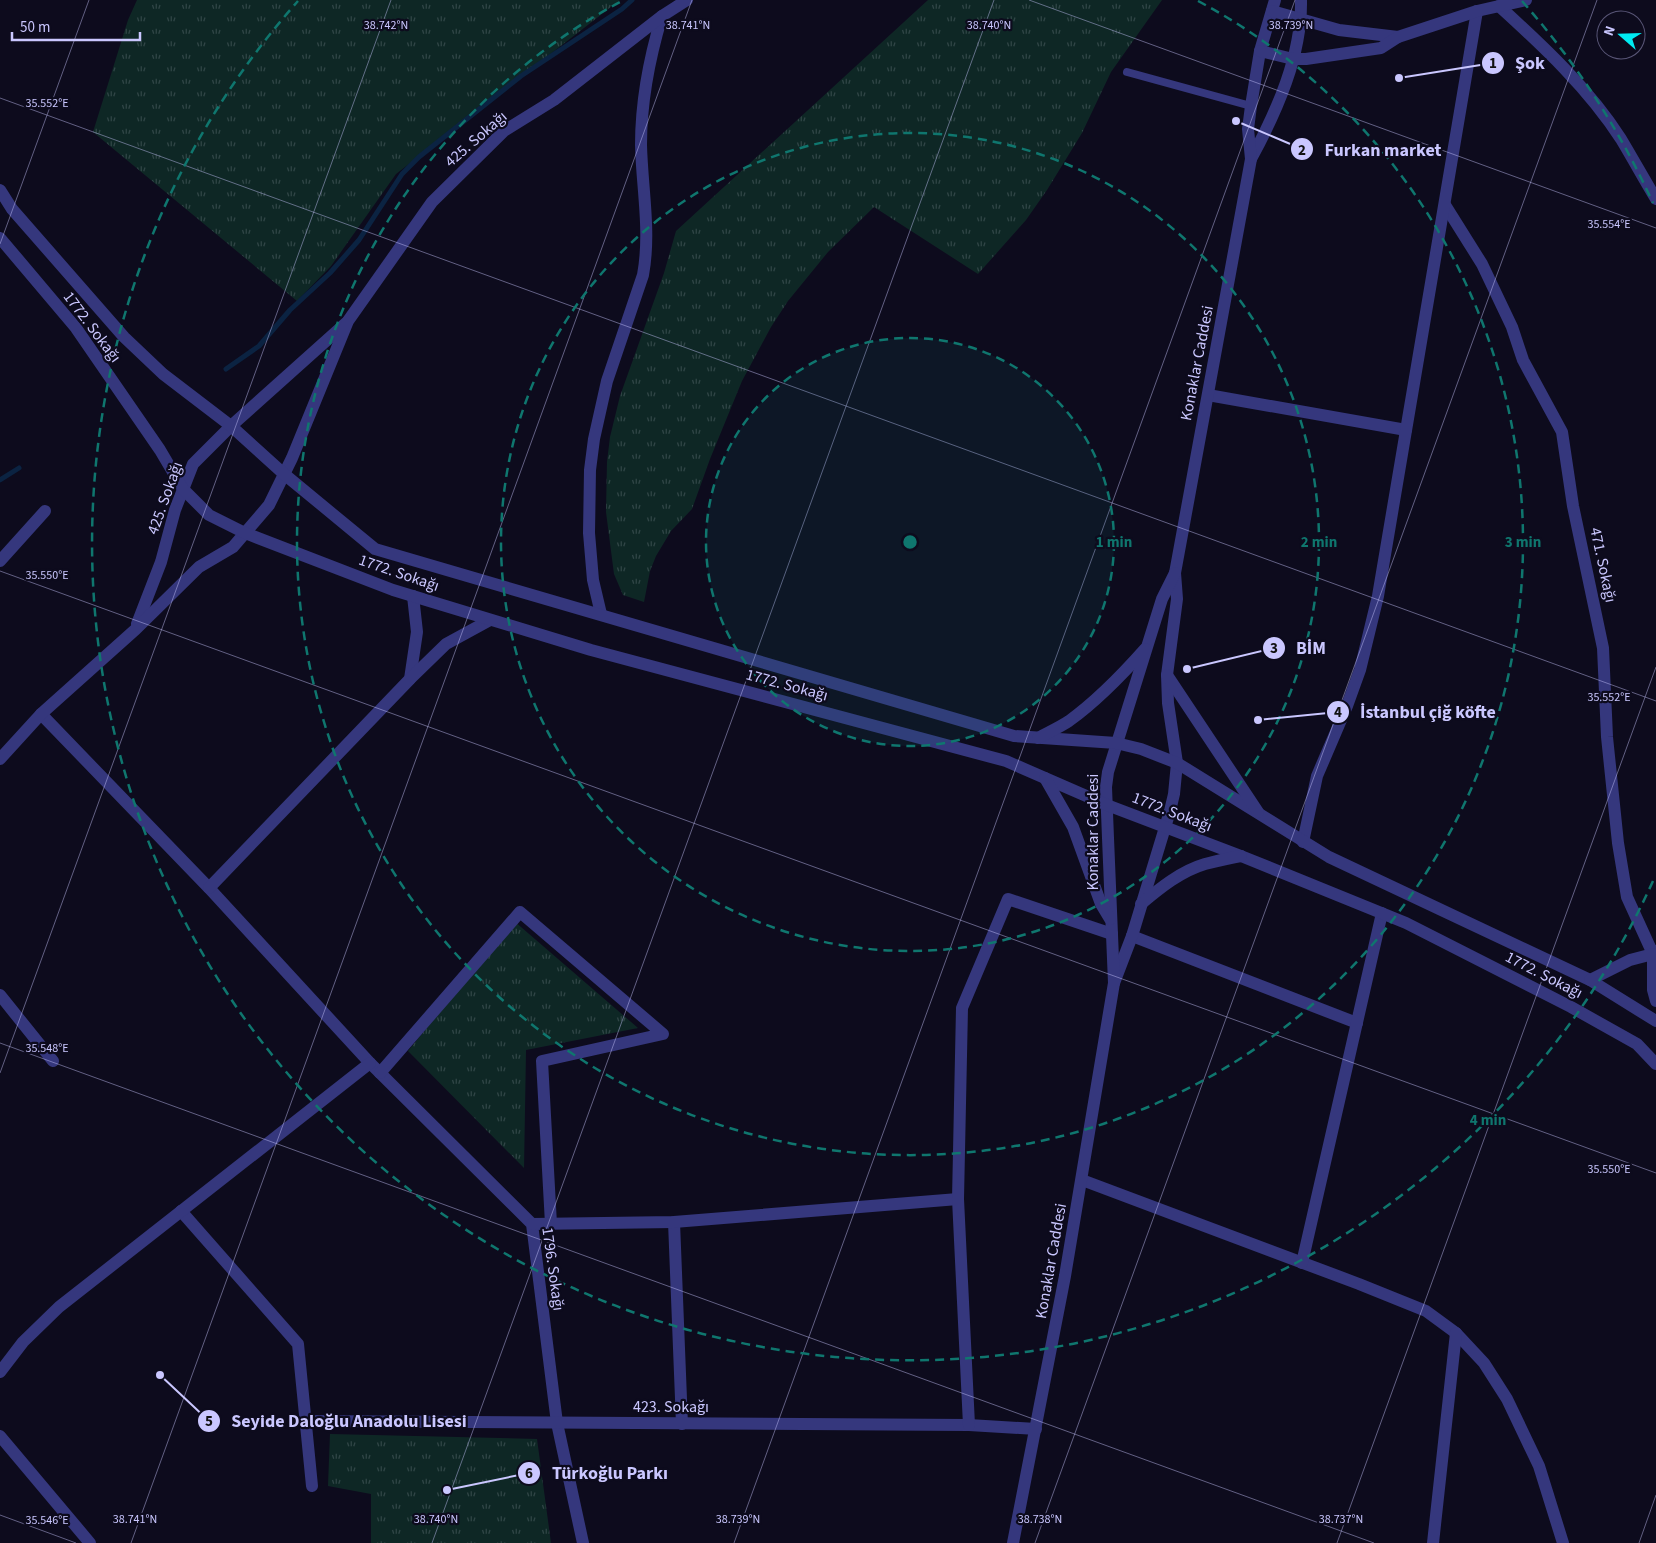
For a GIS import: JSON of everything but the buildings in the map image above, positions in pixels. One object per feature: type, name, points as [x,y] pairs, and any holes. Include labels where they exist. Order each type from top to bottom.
[{"type":"street","name":"425. Sokağı","points":[[0,759],[41,714],[136,629],[199,568],[233,547],[269,505],[284,474],[348,321],[432,202],[504,131],[554,100],[662,16],[687,0]]},
{"type":"street","name":"Konaklar Caddesi","points":[[1251,159],[1266,130],[1293,59],[1299,38],[1301,0]]},
{"type":"street","points":[[1260,51],[1293,59],[1320,58],[1381,48],[1398,37],[1477,11],[1526,0]]},
{"type":"street","name":"Konaklar Caddesi","points":[[1114,983],[1132,936],[1174,794],[1177,763],[1168,703],[1167,675],[1177,599],[1175,573],[1251,159],[1248,129],[1260,51],[1273,5]]},
{"type":"street","points":[[1273,5],[1301,18],[1339,30],[1398,37]]},
{"type":"street","points":[[1499,6],[1543,47],[1602,114],[1620,138],[1656,199]]},
{"type":"street","points":[[1303,842],[1317,776],[1347,706],[1370,633],[1378,596],[1477,11]]},
{"type":"street","points":[[600,614],[593,580],[589,533],[590,470],[594,439],[607,381],[643,275],[647,226],[644,207],[642,122],[647,75],[653,45],[662,16]]},
{"type":"street","name":"1772. Sokağı","points":[[0,190],[12,209],[124,337],[163,374],[231,426],[284,474],[375,549],[1014,736],[1116,744],[1141,749],[1177,763],[1329,857],[1590,980],[1656,1021]]},
{"type":"street","name":"471. Sokağı","points":[[1445,205],[1469,242],[1494,288],[1512,327],[1524,360],[1562,432],[1574,506],[1603,648],[1607,737],[1618,843],[1627,897],[1655,953]]},
{"type":"street","name":"1772. Sokağı","points":[[0,238],[76,328],[160,450],[183,490],[209,515],[245,533],[392,590],[490,620],[591,650],[1006,761],[1107,805],[1166,826],[1406,923],[1571,1007],[1637,1044],[1656,1064]]},
{"type":"street","name":"425. Sokağı","points":[[136,629],[161,562],[175,510],[193,464],[231,426],[348,321]]},
{"type":"street","points":[[1208,394],[1406,430]]},
{"type":"street","points":[[0,561],[45,511]]},
{"type":"street","name":"Konaklar Caddesi","points":[[1013,1543],[1082,1180],[1114,983],[1110,919],[1108,772],[1145,649],[1162,599],[1175,573]]},
{"type":"street","points":[[410,679],[416,632],[413,596]]},
{"type":"street","points":[[209,888],[446,644],[490,620]]},
{"type":"street","points":[[1038,738],[1068,722],[1092,704],[1145,649]]},
{"type":"street","points":[[1167,675],[1261,816]]},
{"type":"street","name":"1796. Sokağı","points":[[41,714],[209,888],[370,1063],[532,1224],[557,1423],[583,1543]]},
{"type":"street","points":[[1045,778],[1073,826],[1101,904],[1110,919]]},
{"type":"street","points":[[1141,904],[1162,886],[1183,874],[1204,864],[1241,856]]},
{"type":"street","points":[[969,1425],[958,1199],[962,1008],[1008,899],[1112,934]]},
{"type":"street","points":[[380,1073],[520,912],[663,1034],[542,1061],[551,1224]]},
{"type":"street","points":[[1302,1263],[1382,913]]},
{"type":"street","points":[[1132,936],[1357,1023]]},
{"type":"street","points":[[1590,980],[1630,960],[1655,953],[1653,990],[1656,1001]]},
{"type":"street","points":[[0,995],[53,1061]]},
{"type":"street","points":[[0,1372],[23,1342],[53,1313],[370,1063]]},
{"type":"street","points":[[1082,1180],[1426,1311],[1456,1334],[1484,1363],[1496,1380],[1524,1432],[1539,1466],[1563,1543]]},
{"type":"street","points":[[532,1224],[674,1222],[958,1199]]},
{"type":"street","points":[[181,1211],[298,1344],[312,1486]]},
{"type":"street","points":[[674,1222],[682,1424]]},
{"type":"street","points":[[1433,1543],[1456,1334]]},
{"type":"street","name":"423. Sokağı","points":[[305,1421],[969,1425],[1036,1429]]},
{"type":"street","points":[[0,1436],[90,1543]]},
{"type":"lane","points":[[1126,72],[1251,106]]},
{"type":"green space","points":[[137,0],[620,0],[396,174],[331,266],[297,301],[93,132],[128,20]]},
{"type":"green space","points":[[928,0],[1162,0],[1111,72],[1082,133],[1047,190],[1026,220],[978,274],[874,207],[828,252],[788,301],[771,327],[742,381],[692,509],[671,531],[656,556],[650,571],[644,602],[623,595],[614,574],[606,512],[607,462],[610,437],[620,396],[664,273],[676,231]]},
{"type":"green space","points":[[514,921],[638,1028],[526,1050],[524,1168],[408,1051]]},
{"type":"green space","points":[[330,1434],[537,1439],[551,1543],[371,1543],[371,1494],[328,1486]]},
{"type":"waterway","points":[[226,369],[259,346],[290,310],[330,273],[359,240],[402,174],[419,157],[521,76],[622,9],[632,0]]},
{"type":"waterway","points":[[0,480],[19,468]]},
{"type":"place","name":"Şok","points":[[1399,78]]},
{"type":"place","name":"Furkan market","points":[[1236,121]]},
{"type":"place","name":"BİM","points":[[1187,669]]},
{"type":"place","name":"İstanbul çiğ köfte","points":[[1258,720]]},
{"type":"place","name":"Seyide Daloğlu Anadolu Lisesi","points":[[160,1375]]},
{"type":"place","name":"Türkoğlu Parkı","points":[[447,1490]]}]
